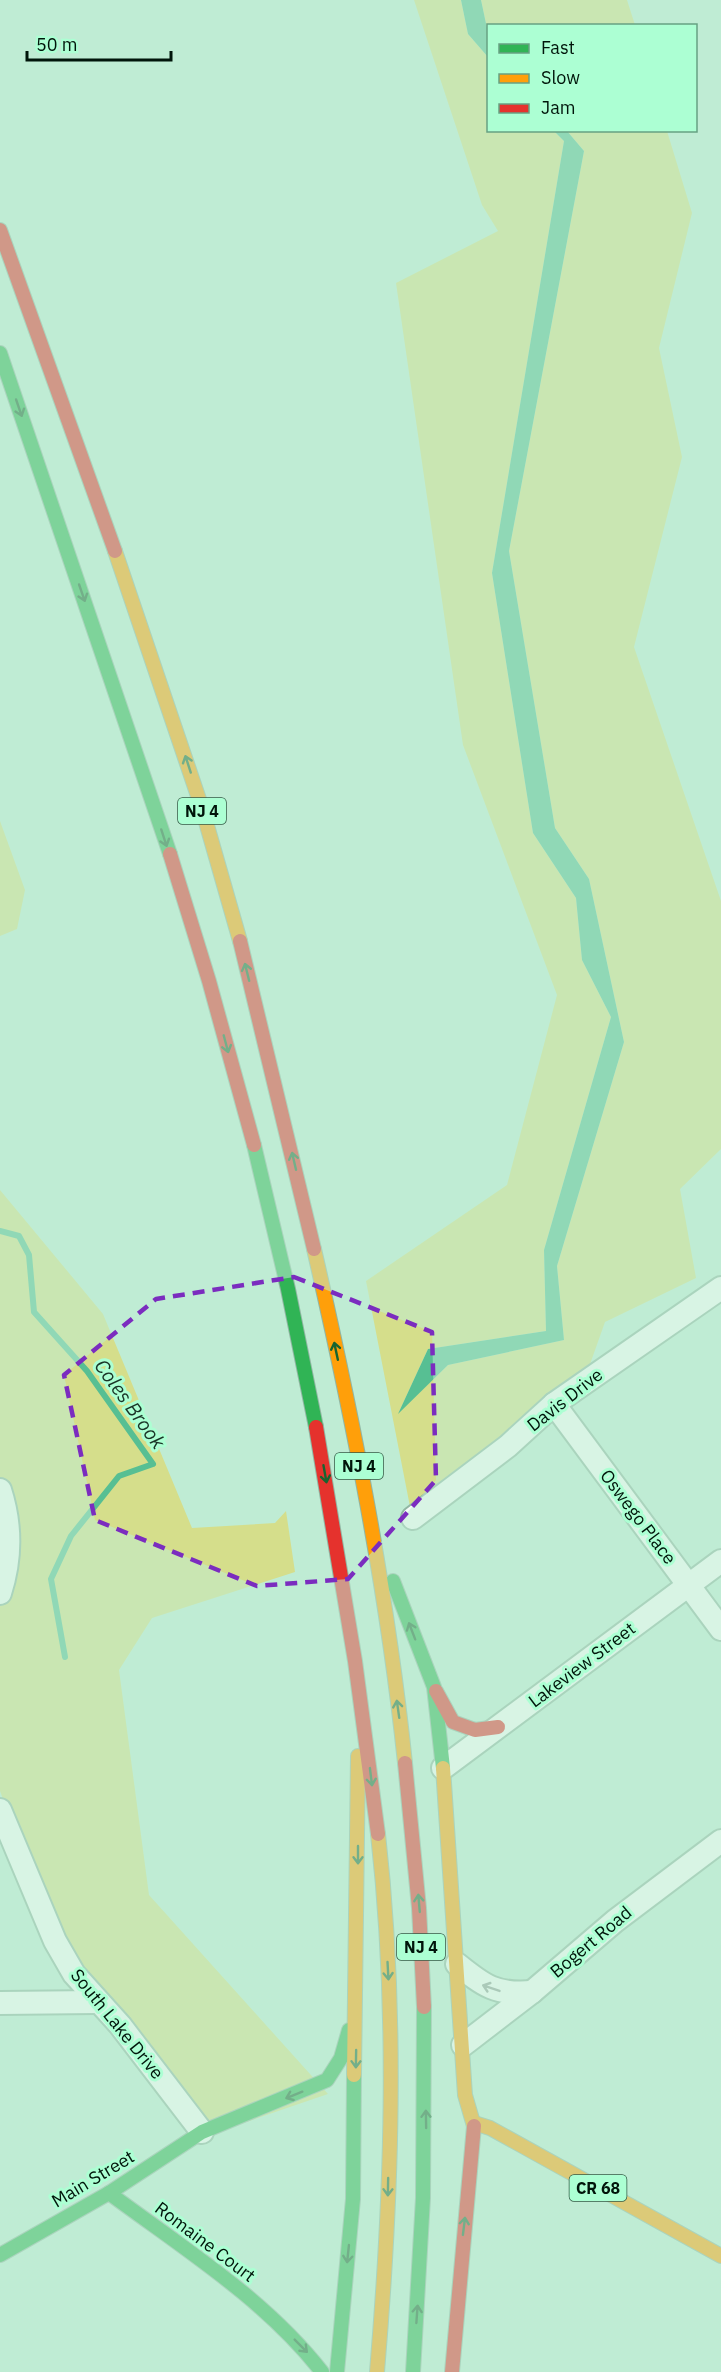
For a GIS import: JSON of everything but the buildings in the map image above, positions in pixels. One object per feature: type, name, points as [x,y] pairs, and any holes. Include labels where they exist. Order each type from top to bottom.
[{"type":"main road","name":"NJ 4","points":[[0,230],[77,437],[189,769],[228,896],[321,1282],[370,1524],[408,1789],[420,1918],[426,2129],[422,2255],[413,2372]]},
{"type":"main road","name":"NJ 4","points":[[0,353],[186,905],[260,1166],[315,1416],[358,1677],[384,1892],[389,1997],[388,2215],[377,2372]]},
{"type":"main road","points":[[370,1524],[434,1687],[453,1722],[476,1730],[498,1727]]},
{"type":"main road","points":[[337,2372],[354,2199],[358,1677]]},
{"type":"main road","points":[[434,1687],[443,1768],[465,2095],[474,2123],[452,2372]]},
{"type":"main road","name":"Main Street","points":[[0,2255],[109,2193],[202,2132],[306,2091],[327,2080],[341,2058],[357,2001]]},
{"type":"main road","name":"CR 68","points":[[474,2123],[500,2133],[721,2256]]},
{"type":"main road","name":"Romaine Court","points":[[109,2193],[240,2290],[304,2349],[322,2372]]},
{"type":"street","name":"Davis Drive","points":[[413,1518],[508,1446],[554,1404],[721,1288]]},
{"type":"street","name":"Oswego Place","points":[[554,1404],[721,1629]]},
{"type":"street","points":[[0,1490],[9,1532],[8,1563],[0,1593]]},
{"type":"street","name":"Lakeview Street","points":[[443,1768],[721,1561]]},
{"type":"street","name":"South Lake Drive","points":[[0,1810],[55,1941],[74,1974],[120,2025],[202,2132]]},
{"type":"street","name":"Bogert Road","points":[[463,2045],[532,1992],[615,1920],[721,1841]]},
{"type":"street","points":[[457,1964],[482,1985],[508,1994],[532,1992]]},
{"type":"street","points":[[0,2002],[97,2002]]},
{"type":"highlighted area","points":[[294,1277],[432,1332],[436,1480],[348,1579],[257,1586],[95,1520],[64,1375],[156,1299]]},
{"type":"shaded area","points":[[414,0],[461,0],[468,34],[487,56],[487,132],[555,132],[564,141],[492,573],[533,833],[576,898],[582,960],[611,1017],[544,1250],[546,1331],[428,1349],[399,1412],[448,1365],[564,1340],[557,1266],[624,1042],[589,879],[555,828],[509,551],[584,151],[568,132],[667,132],[692,213],[659,348],[682,457],[634,647],[721,901],[721,1149],[680,1189],[696,1278],[605,1322],[578,1398],[413,1522],[366,1281],[507,1185],[557,995],[463,745],[396,283],[498,231],[482,205]]},
{"type":"shaded area","points":[[461,0],[481,0],[487,28],[487,56],[468,34]]},
{"type":"shaded area","points":[[481,0],[627,0],[635,24],[487,24],[487,28]]},
{"type":"shaded area","points":[[555,132],[568,132],[584,151],[509,551],[555,828],[589,879],[624,1042],[557,1266],[564,1340],[448,1365],[398,1414],[428,1349],[546,1331],[544,1250],[611,1017],[582,960],[576,898],[533,833],[492,573],[564,141]]},
{"type":"shaded area","points":[[0,821],[25,890],[17,929],[0,936]]},
{"type":"shaded area","points":[[0,1190],[103,1314],[192,1528],[275,1523],[286,1511],[295,1572],[152,1618],[119,1670],[149,1895],[328,2094],[217,2132],[55,1941],[0,1791]]},
{"type":"waterway","name":"Coles Brook","points":[[0,1231],[19,1236],[29,1255],[34,1312],[87,1371],[153,1464],[119,1476],[71,1536],[51,1579],[65,1657]]},
{"type":"traffic: fast","points":[[0,353],[170,854]]},
{"type":"traffic: fast","points":[[254,1145],[288,1289],[316,1427]]},
{"type":"traffic: fast","points":[[393,1581],[434,1687],[443,1768]]},
{"type":"traffic: fast","points":[[413,2372],[423,2198],[424,2007]]},
{"type":"traffic: fast","points":[[0,2255],[109,2193],[202,2132],[327,2080],[341,2058],[349,2030]]},
{"type":"traffic: fast","points":[[337,2372],[353,2199],[354,2075]]},
{"type":"traffic: fast","points":[[109,2193],[249,2298],[300,2346],[322,2372]]},
{"type":"traffic: slow","points":[[115,551],[202,808],[240,941]]},
{"type":"traffic: slow","points":[[314,1249],[342,1377],[379,1569],[405,1763]]},
{"type":"traffic: slow","points":[[354,2075],[358,1756]]},
{"type":"traffic: slow","points":[[443,1768],[465,2095],[474,2126]]},
{"type":"traffic: slow","points":[[377,2372],[386,2238],[391,2103],[388,1968],[378,1834]]},
{"type":"traffic: slow","points":[[474,2123],[490,2128],[721,2256]]},
{"type":"traffic: jam","points":[[0,230],[115,551]]},
{"type":"traffic: jam","points":[[170,854],[209,981],[254,1145]]},
{"type":"traffic: jam","points":[[240,941],[314,1249]]},
{"type":"traffic: jam","points":[[316,1427],[355,1661],[378,1834]]},
{"type":"traffic: jam","points":[[436,1691],[453,1722],[475,1730],[498,1727]]},
{"type":"traffic: jam","points":[[405,1763],[419,1908],[424,2007]]},
{"type":"traffic: jam","points":[[452,2372],[474,2126]]}]
